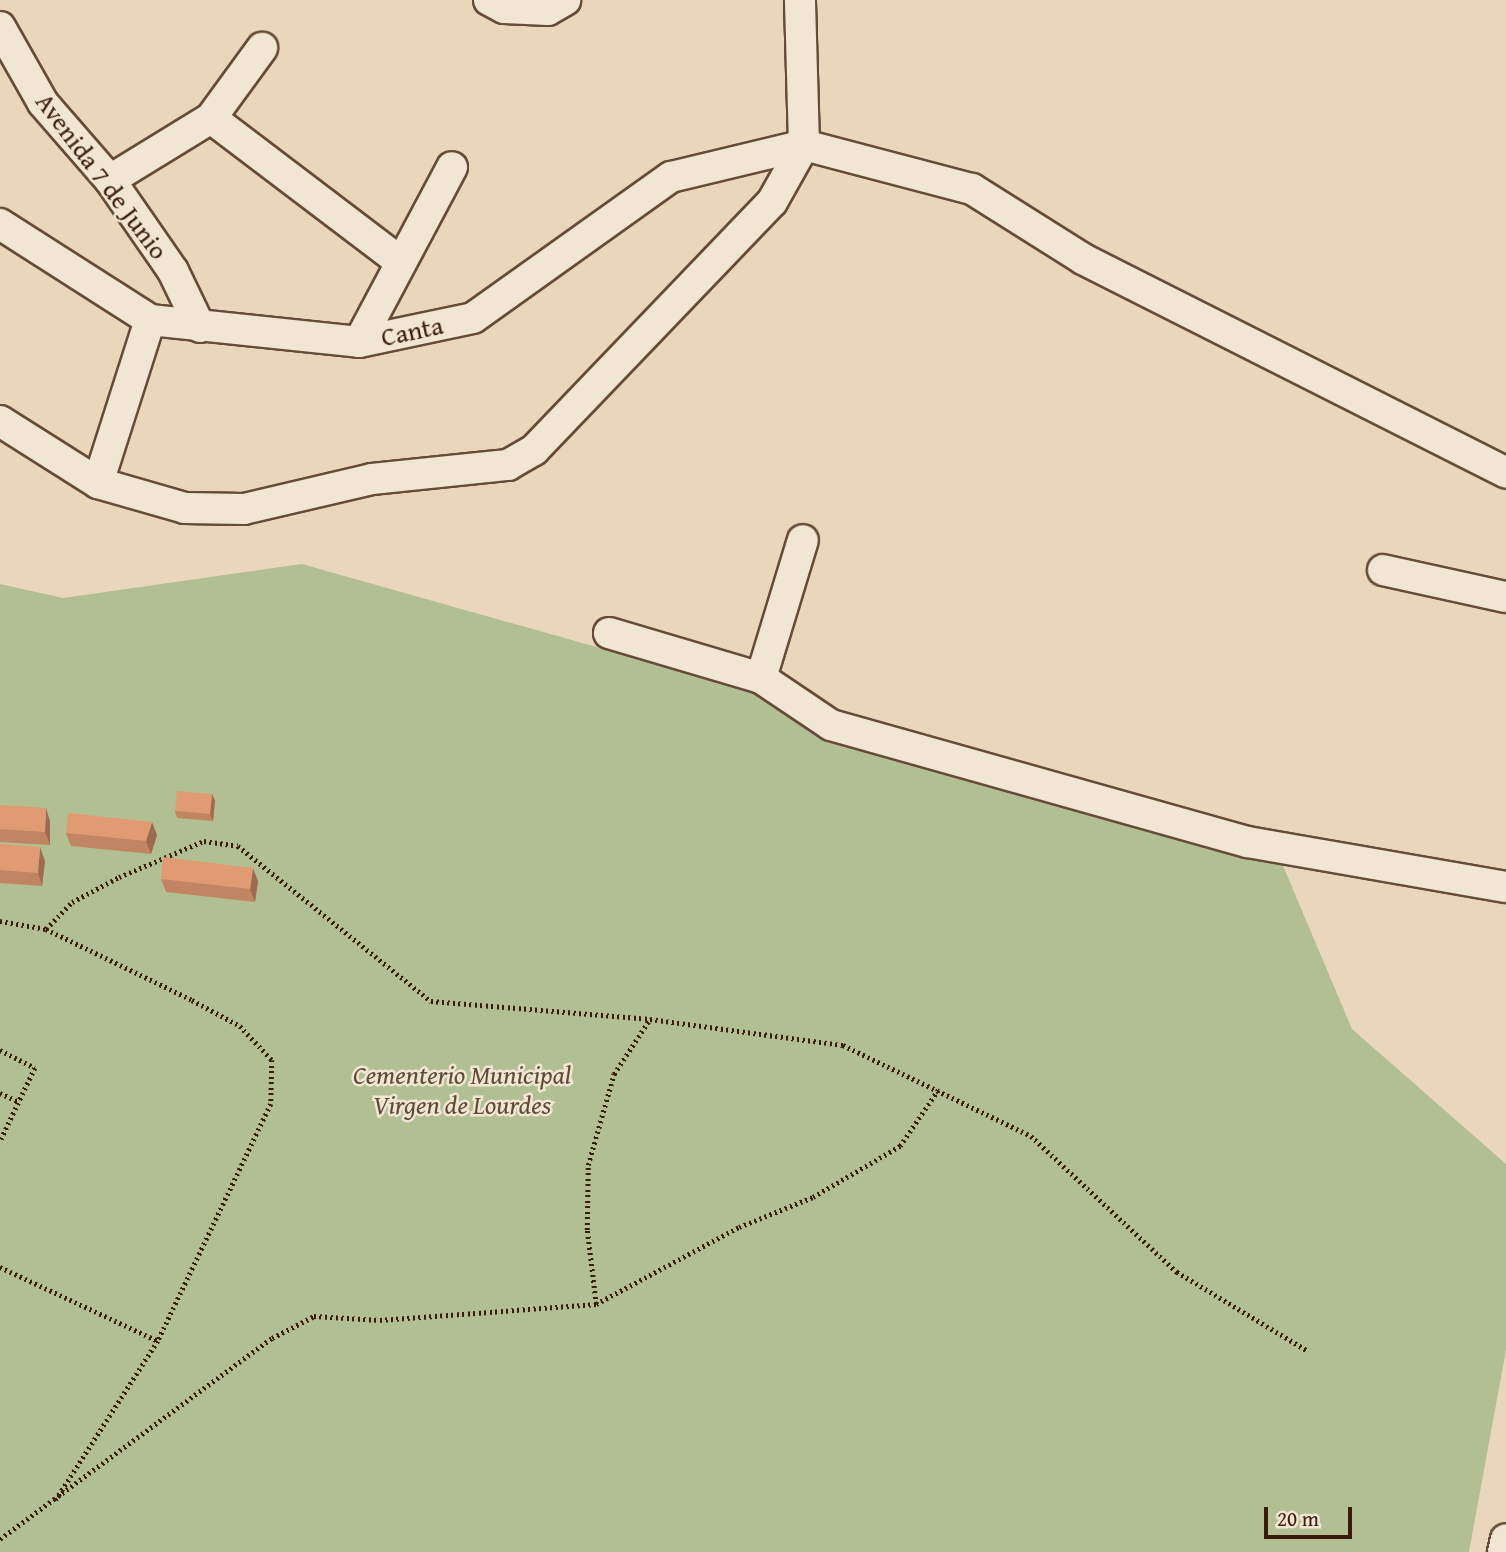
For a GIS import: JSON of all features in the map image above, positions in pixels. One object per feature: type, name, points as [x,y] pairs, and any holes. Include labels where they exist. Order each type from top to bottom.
[{"type":"street","points":[[489,0],[504,8],[548,10],[565,0]]},
{"type":"street","points":[[0,421],[98,483],[185,508],[244,509],[372,480],[508,465],[534,450],[755,221],[804,145],[800,0]]},
{"type":"street","name":"Avenida 7 de Junio","points":[[0,27],[43,103],[110,180],[173,271],[200,327]]},
{"type":"street","points":[[110,180],[211,118],[262,48]]},
{"type":"street","points":[[211,118],[401,262]]},
{"type":"street","points":[[804,145],[972,189],[1083,259],[1506,473]]},
{"type":"street","name":"Canta","points":[[0,223],[150,320],[359,342],[473,317],[671,177],[804,145]]},
{"type":"street","points":[[359,342],[452,167]]},
{"type":"street","points":[[98,483],[150,320]]},
{"type":"street","points":[[761,678],[803,540]]},
{"type":"street","points":[[1383,570],[1506,597]]},
{"type":"street","points":[[609,633],[761,678],[831,725],[1248,842],[1506,887]]},
{"type":"street","points":[[1503,1552],[1506,1539]]},
{"type":"path","points":[[46,929],[72,902],[204,841],[238,846],[431,1001],[650,1019],[844,1045],[1031,1136],[1177,1272],[1308,1351]]},
{"type":"path","points":[[0,921],[46,929],[192,1000],[240,1026],[272,1060],[271,1104],[158,1341],[54,1503]]},
{"type":"path","points":[[596,1304],[587,1230],[588,1165],[614,1074],[650,1019]]},
{"type":"path","points":[[0,1050],[35,1068],[0,1142]]},
{"type":"path","points":[[0,1539],[54,1503],[272,1338],[314,1316],[380,1320],[596,1304],[739,1227],[813,1197],[900,1146],[938,1090]]},
{"type":"path","points":[[0,1093],[19,1102]]},
{"type":"path","points":[[0,1267],[158,1341]]},
{"type":"green space","name":"Cementerio Municipal Virgen de Lourdes","points":[[302,564],[1139,800],[1267,828],[1352,1029],[1506,1164],[1506,1350],[1469,1552],[0,1552],[0,584],[63,598]]},
{"type":"building","points":[[177,791],[212,794],[210,814],[175,811]]},
{"type":"building","points":[[0,805],[46,808],[45,832],[0,829]]},
{"type":"building","points":[[68,813],[152,822],[146,841],[66,833]]},
{"type":"building","points":[[0,844],[40,847],[38,873],[0,870]]},
{"type":"building","points":[[163,857],[253,868],[250,889],[161,879]]}]
